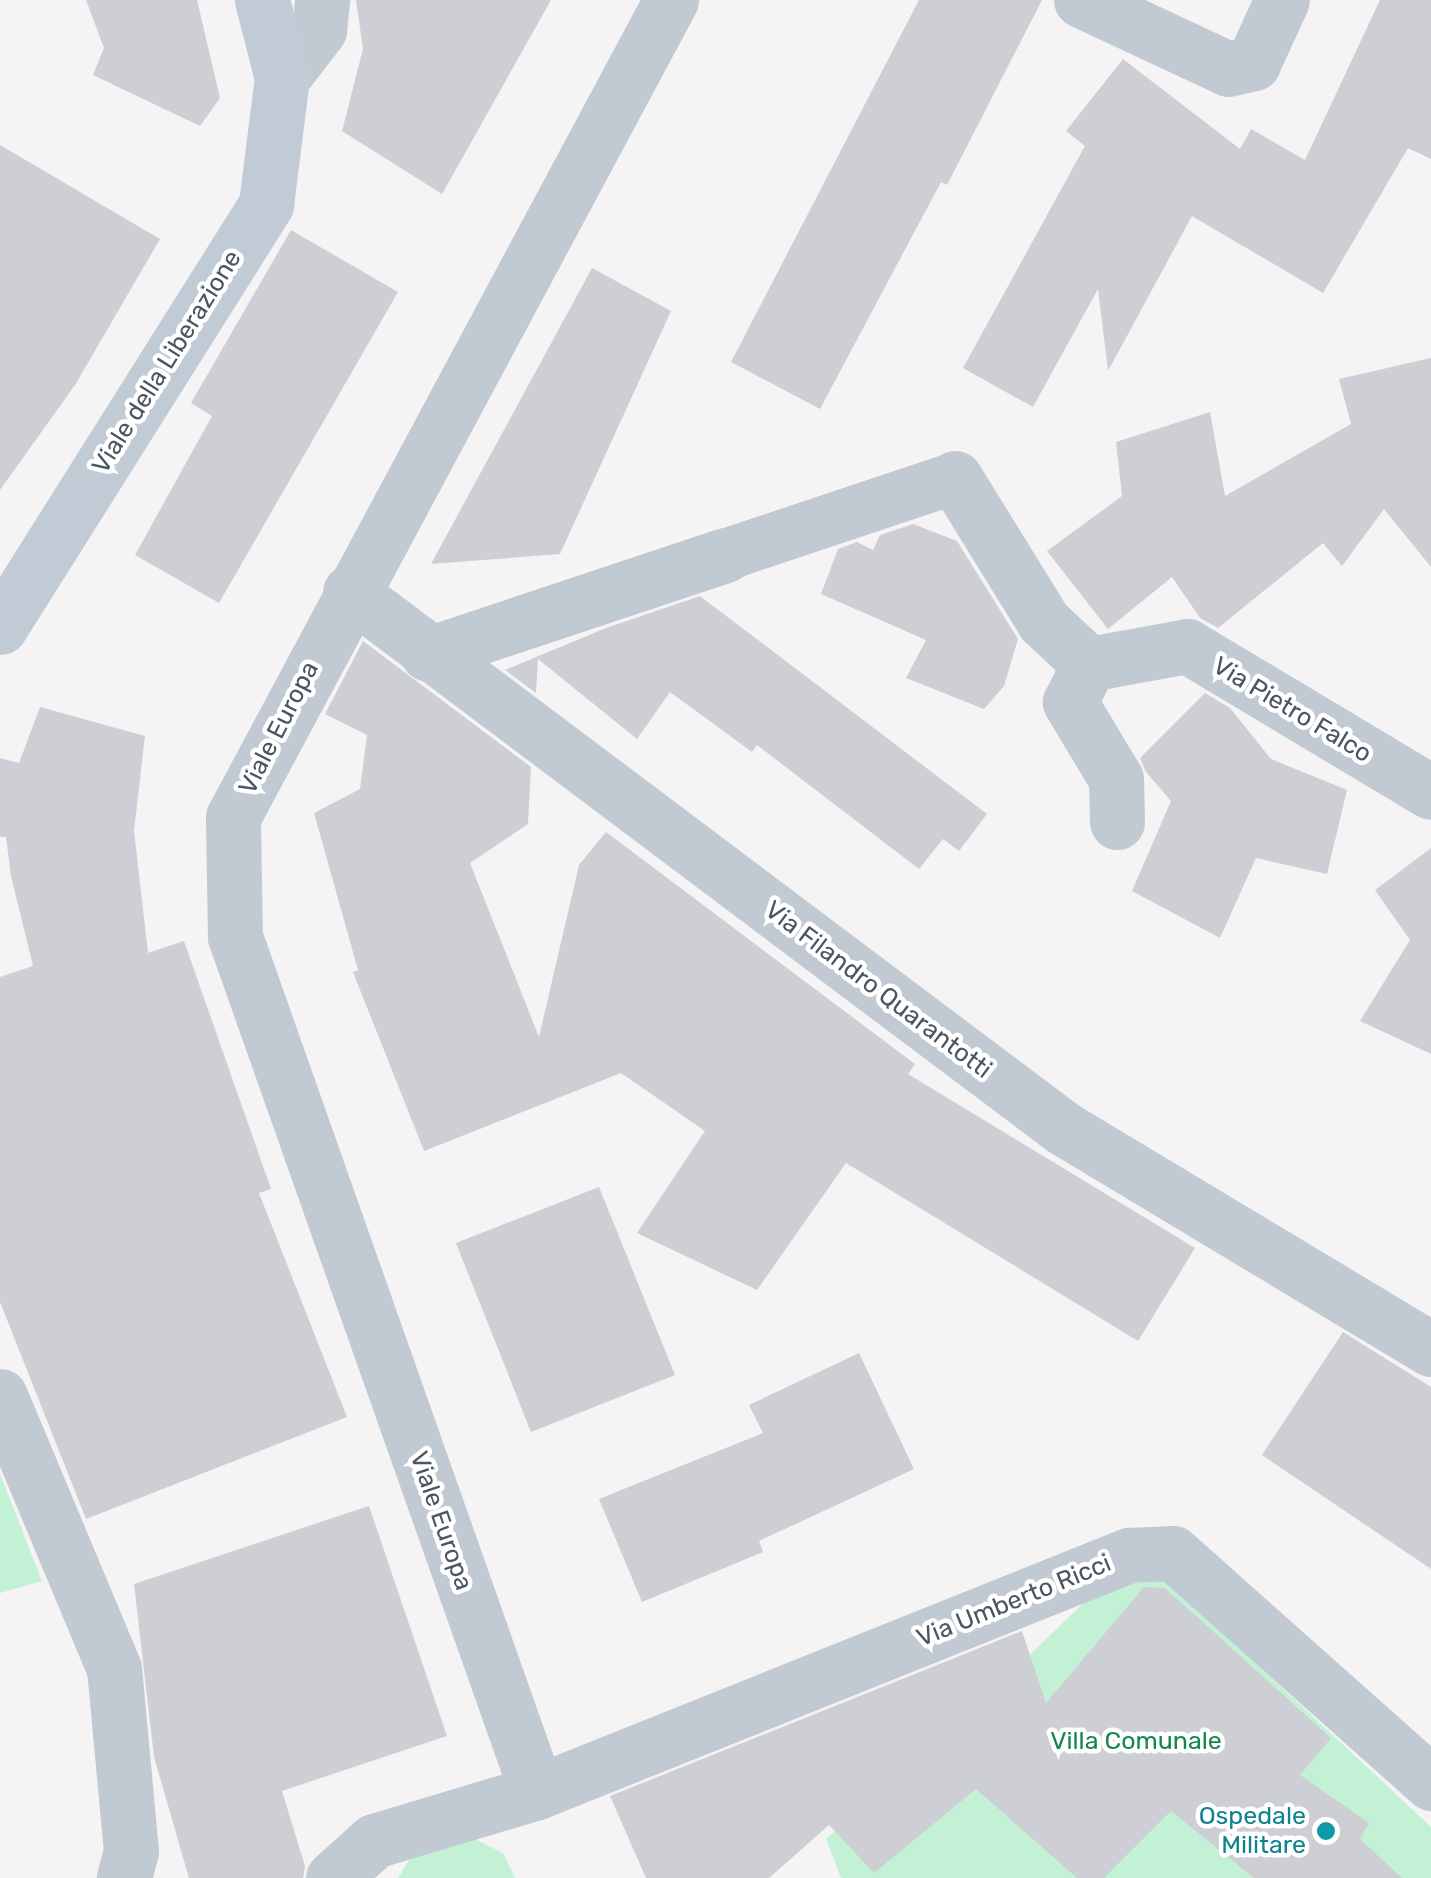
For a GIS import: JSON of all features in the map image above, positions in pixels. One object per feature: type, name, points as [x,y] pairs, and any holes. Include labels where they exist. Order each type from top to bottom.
[{"type":"main road","points":[[262,0],[282,78]]},
{"type":"main road","name":"Viale della Liberazione","points":[[0,627],[266,204],[282,78]]},
{"type":"street","points":[[282,78],[320,30],[322,0]]},
{"type":"street","name":"Viale Europa","points":[[536,1792],[236,937],[233,816],[671,0]]},
{"type":"street","points":[[1081,0],[1228,69],[1253,63],[1282,0]]},
{"type":"street","points":[[428,654],[955,478],[1044,622],[1089,664],[1070,702],[1116,779],[1118,822]]},
{"type":"street","name":"Via Filandro Quarantotti","points":[[350,592],[1063,1128],[1431,1349]]},
{"type":"street","name":"Via Pietro Falco","points":[[1089,664],[1187,646],[1431,792]]},
{"type":"street","points":[[0,1396],[114,1668],[131,1851],[124,1878]]},
{"type":"street","name":"Via Umberto Ricci","points":[[333,1878],[374,1841],[536,1792],[1129,1554],[1174,1553],[1431,1783]]},
{"type":"green space","points":[[0,1474],[42,1581],[0,1593]]},
{"type":"green space","name":"Villa Comunale","points":[[1168,1581],[1431,1827],[1431,1878],[841,1878],[826,1839],[973,1710],[1102,1585]]},
{"type":"green space","points":[[469,1836],[503,1853],[515,1878],[398,1878],[410,1859]]},
{"type":"building","points":[[86,0],[197,0],[220,98],[200,126],[93,75],[104,48]]},
{"type":"building","points":[[356,0],[551,0],[442,194],[342,131],[363,49]]},
{"type":"building","points":[[919,0],[1042,0],[947,185],[941,182],[820,409],[731,362]]},
{"type":"building","points":[[1380,0],[1431,0],[1431,159],[1408,148],[1323,293],[1192,216],[1108,371],[1098,289],[1033,407],[963,368],[1085,146],[1066,131],[1123,59],[1240,149],[1251,129],[1305,160]]},
{"type":"building","points":[[0,145],[160,239],[75,385],[0,490]]},
{"type":"building","points":[[291,230],[398,292],[219,603],[135,555],[212,416],[191,403]]},
{"type":"building","points":[[592,268],[671,311],[560,554],[431,564]]},
{"type":"building","points":[[1431,358],[1431,567],[1384,509],[1342,566],[1323,543],[1218,628],[1200,618],[1172,577],[1108,629],[1047,551],[1122,496],[1116,442],[1210,412],[1225,496],[1351,424],[1339,379]]},
{"type":"building","points":[[913,524],[957,541],[1018,639],[1004,686],[984,709],[906,678],[926,640],[821,594],[838,549],[857,542],[873,550],[880,535]]},
{"type":"building","points":[[700,596],[987,814],[959,851],[943,839],[919,869],[757,745],[752,752],[670,692],[637,739],[538,659],[536,693],[505,670],[606,628]]},
{"type":"building","points":[[363,641],[531,767],[528,824],[470,863],[539,1037],[579,865],[606,832],[915,1064],[908,1074],[1195,1248],[1138,1341],[846,1163],[757,1290],[637,1233],[705,1131],[621,1073],[424,1151],[353,972],[358,970],[314,813],[360,789],[367,735],[325,714]]},
{"type":"building","points":[[1205,693],[1230,708],[1271,759],[1347,790],[1327,874],[1256,858],[1220,938],[1132,891],[1171,801],[1146,772],[1140,758]]},
{"type":"building","points":[[40,707],[145,736],[134,831],[148,953],[184,941],[271,1189],[259,1193],[347,1417],[86,1519],[0,1302],[0,977],[33,966],[11,876],[6,837],[0,837],[0,758],[19,763]]},
{"type":"building","points":[[1431,848],[1431,1054],[1360,1021],[1410,940],[1375,890]]},
{"type":"building","points":[[599,1187],[675,1375],[531,1432],[456,1243]]},
{"type":"building","points":[[1343,1332],[1431,1387],[1431,1569],[1262,1455]]},
{"type":"building","points":[[859,1353],[914,1469],[759,1541],[763,1552],[642,1602],[599,1499],[763,1433],[749,1405]]},
{"type":"building","points":[[369,1506],[447,1736],[282,1791],[305,1866],[303,1878],[189,1878],[154,1757],[134,1584]]},
{"type":"building","name":"Villa Comunale","points":[[1144,1587],[1165,1588],[1331,1738],[1300,1775],[1369,1823],[1360,1839],[1402,1878],[1254,1878],[1171,1811],[1104,1878],[1077,1878],[976,1789],[874,1873],[829,1825],[769,1878],[646,1878],[610,1796],[1022,1631],[1046,1703]]},
{"type":"place","name":"Ospedale Militare","points":[[1326,1831]]}]
